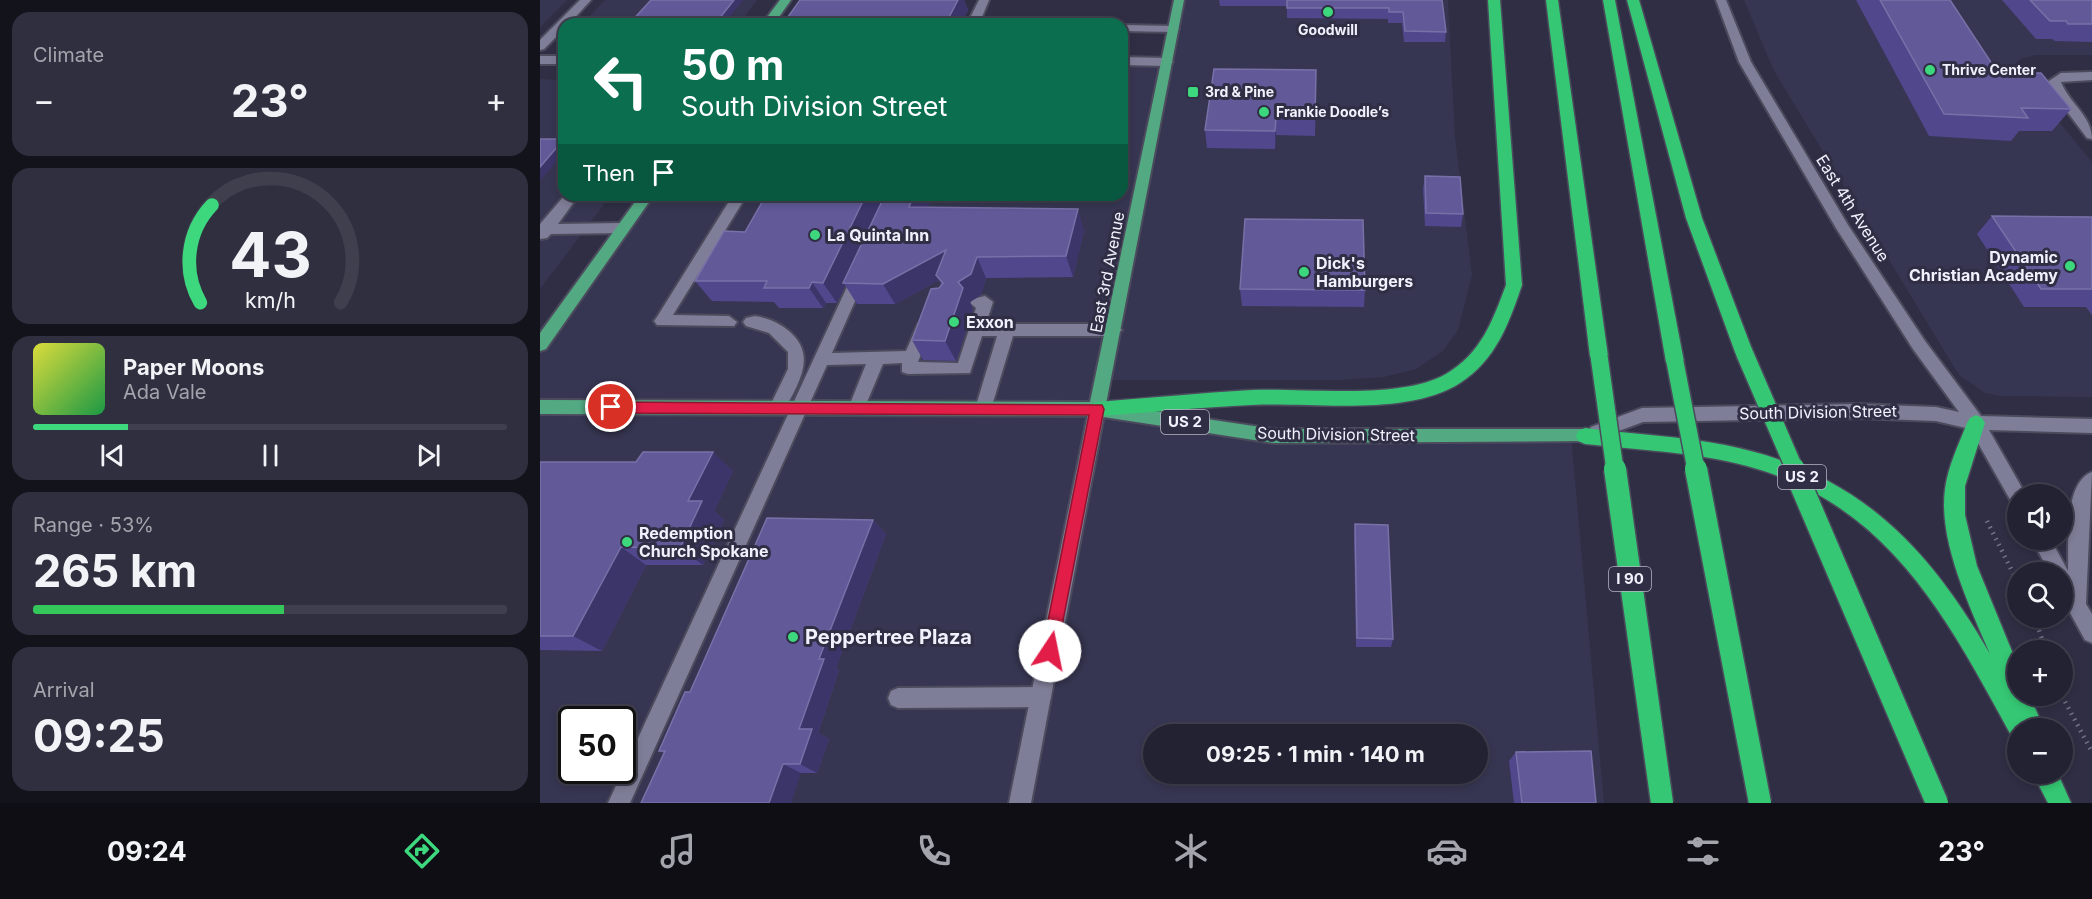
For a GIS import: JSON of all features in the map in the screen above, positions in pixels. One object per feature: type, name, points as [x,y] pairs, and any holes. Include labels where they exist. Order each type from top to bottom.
[{"type":"highway","points":[[1097,409],[1275,397],[1391,397],[1424,392],[1444,383],[1482,357],[1495,340],[1509,308],[1514,285],[1494,0]]},
{"type":"highway","name":"I 90","points":[[1552,0],[1662,803]]},
{"type":"highway","points":[[1609,0],[1675,362],[1760,803]]},
{"type":"highway","points":[[1633,0],[1694,218],[1744,352],[1937,803]]},
{"type":"highway","points":[[1976,423],[1954,491],[1955,524],[1962,552],[2007,667]]},
{"type":"highway","name":"US 2","points":[[1584,436],[1704,451],[1767,464],[1810,480],[1855,504],[1880,523],[1911,554],[1962,626],[2014,718]]},
{"type":"highway","points":[[2052,784],[2061,802]]},
{"type":"main road","points":[[772,18],[786,0]]},
{"type":"main road","name":"East 3rd Avenue","points":[[1097,409],[1179,0]]},
{"type":"main road","points":[[540,345],[643,201]]},
{"type":"main road","name":"South Division Street","points":[[540,407],[1097,409],[1273,436],[1584,436]]},
{"type":"street","points":[[568,18],[586,0]]},
{"type":"street","points":[[976,18],[984,0]]},
{"type":"street","name":"East 4th Avenue","points":[[1721,0],[1745,62],[1843,228],[1919,345],[1976,423],[2011,484]]},
{"type":"street","points":[[1128,28],[1173,29]]},
{"type":"street","points":[[540,47],[558,29]]},
{"type":"street","points":[[540,60],[558,60]]},
{"type":"street","points":[[1128,62],[1167,62]]},
{"type":"street","points":[[2092,76],[2061,77],[2055,81],[2059,93],[2092,135]]},
{"type":"street","points":[[542,232],[567,201]]},
{"type":"street","points":[[729,322],[662,321],[736,201]]},
{"type":"street","points":[[542,232],[623,228]]},
{"type":"street","points":[[619,803],[868,256]]},
{"type":"street","points":[[930,312],[920,347],[908,368],[964,369],[971,338],[985,302],[978,303]]},
{"type":"street","points":[[751,322],[776,329],[793,343],[799,355],[798,366],[777,408]]},
{"type":"street","points":[[983,409],[1007,330]]},
{"type":"street","points":[[971,338],[1007,330],[1114,330]]},
{"type":"street","points":[[822,359],[877,358],[920,347]]},
{"type":"street","points":[[856,409],[877,358]]},
{"type":"street","points":[[1020,803],[1097,409]]},
{"type":"street","name":"South Division Street","points":[[1584,436],[1642,415],[1901,411],[1936,414],[1976,423],[2092,426]]},
{"type":"street","points":[[2077,603],[2080,499],[2092,480]]},
{"type":"street","points":[[2073,596],[2092,633]]},
{"type":"street","points":[[898,698],[1041,697]]},
{"type":"path","points":[[2067,706],[2092,752]]},
{"type":"shaded area","points":[[540,0],[567,0],[540,27]]},
{"type":"shaded area","points":[[605,0],[757,0],[744,18],[588,18]]},
{"type":"shaded area","points":[[1179,0],[1448,0],[1455,137],[1472,275],[1458,330],[1443,351],[1416,369],[1384,377],[1339,380],[1105,380],[1097,409],[1273,436],[1571,436],[1604,803],[540,803],[540,345],[643,201],[1128,201],[1128,62],[1167,62]]},
{"type":"shaded area","points":[[1744,0],[2092,0],[2092,55],[2036,55],[2020,59],[2016,64],[2018,72],[2092,162],[2092,397],[2001,396],[1985,393],[1959,375],[1774,71]]},
{"type":"shaded area","points":[[540,79],[558,80],[558,201],[606,201],[540,289]]},
{"type":"building","points":[[651,0],[734,0],[720,18],[634,18]]},
{"type":"building","points":[[800,0],[958,0],[949,18],[787,18]]},
{"type":"building","points":[[1287,0],[1442,0],[1446,32],[1405,31],[1403,12],[1389,12],[1389,8],[1287,8]]},
{"type":"building","points":[[1880,0],[1950,0],[1998,73],[2041,73],[2071,109],[2021,108],[2028,118],[1944,114]]},
{"type":"building","points":[[2030,0],[2092,0],[2092,24],[2050,21]]},
{"type":"building","name":"Frankie Doodle’s","points":[[1214,69],[1316,70],[1315,118],[1276,117],[1275,131],[1205,130]]},
{"type":"building","points":[[540,139],[558,139],[558,146],[540,167]]},
{"type":"building","points":[[1425,176],[1460,177],[1463,214],[1426,213]]},
{"type":"building","name":"La Quinta Inn","points":[[763,201],[863,201],[823,283],[812,282],[809,288],[764,288],[767,281],[695,281],[724,231],[745,232]]},
{"type":"building","points":[[882,201],[912,201],[909,207],[1078,209],[1066,256],[977,257],[971,274],[958,282],[963,288],[945,341],[912,340],[931,289],[939,288],[943,283],[936,275],[946,250],[883,284],[843,283]]},
{"type":"building","points":[[1992,216],[2092,217],[2092,289],[2041,289]]},
{"type":"building","name":"Dick's Hamburgers","points":[[1245,219],[1363,220],[1365,290],[1240,289]]},
{"type":"building","name":"Redemption Church Spokane","points":[[643,452],[713,452],[688,501],[702,501],[680,548],[621,547],[573,636],[540,636],[540,462],[636,462]]},
{"type":"building","name":"Peppertree Plaza","points":[[767,518],[873,520],[819,659],[824,659],[799,729],[812,729],[800,764],[783,764],[769,803],[641,803],[665,751],[659,751],[685,692],[690,692]]},
{"type":"building","points":[[1355,524],[1388,525],[1393,639],[1357,638]]},
{"type":"building","points":[[1591,751],[1596,803],[1522,803],[1516,752]]},
{"type":"place","name":"Goodwill","points":[[1328,12]]},
{"type":"place","name":"Thrive Center","points":[[1930,70]]},
{"type":"place","name":"3rd & Pine","points":[[1193,92]]},
{"type":"place","name":"Frankie Doodle’s","points":[[1264,112]]},
{"type":"place","name":"La Quinta Inn","points":[[815,235]]},
{"type":"place","name":"Dynamic Christian Academy","points":[[2070,266]]},
{"type":"place","name":"Dick's Hamburgers","points":[[1304,272]]},
{"type":"place","name":"Exxon","points":[[954,322]]},
{"type":"place","name":"Redemption Church Spokane","points":[[627,542]]},
{"type":"place","name":"Peppertree Plaza","points":[[793,637]]},
{"type":"route","points":[[611,407],[1097,409],[1050,651]]}]
